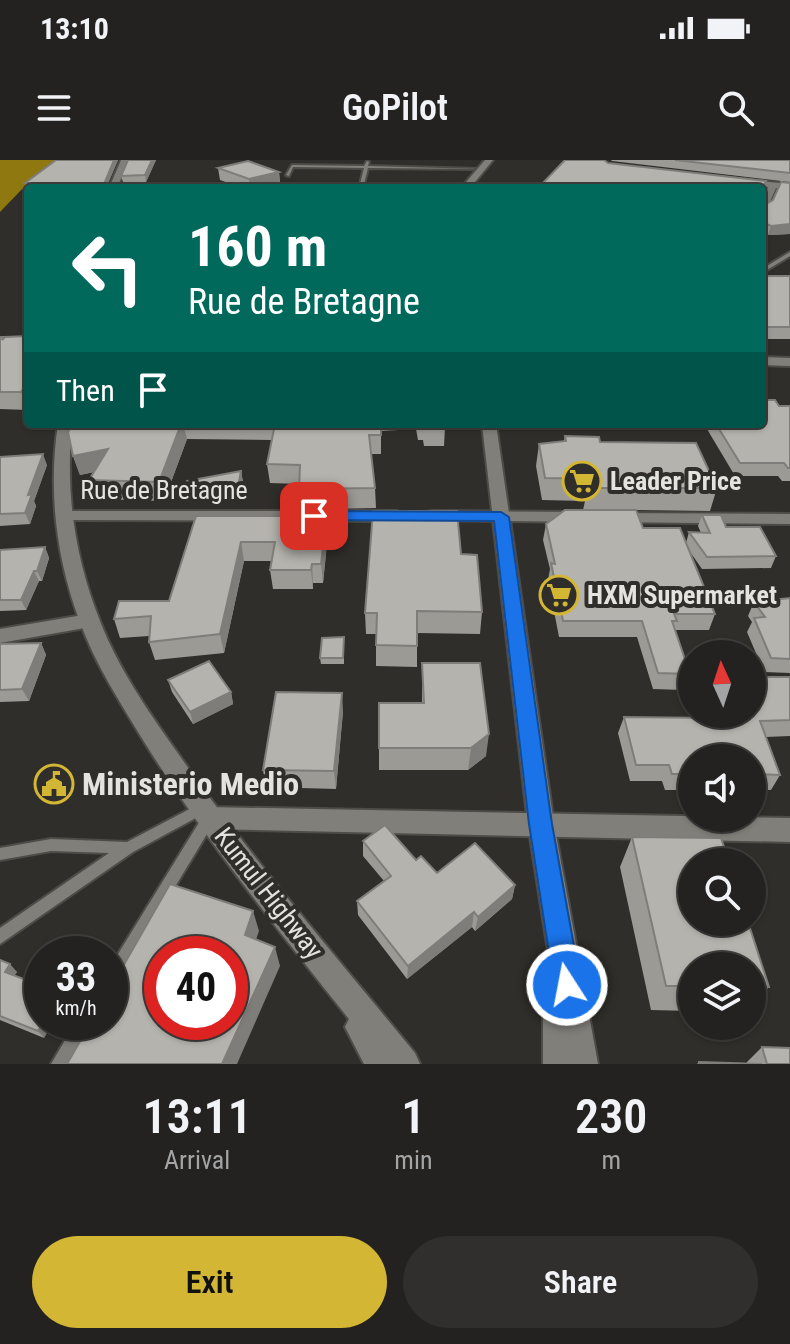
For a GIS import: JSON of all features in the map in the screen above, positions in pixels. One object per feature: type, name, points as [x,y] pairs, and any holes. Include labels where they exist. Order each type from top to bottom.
[{"type":"street","points":[[115,184],[125,160]]},
{"type":"street","points":[[468,184],[489,160]]},
{"type":"street","points":[[732,180],[765,184]]},
{"type":"street","points":[[766,184],[790,187]]},
{"type":"street","points":[[766,200],[773,185]]},
{"type":"street","points":[[766,280],[776,280]]},
{"type":"street","points":[[766,361],[790,362]]},
{"type":"street","name":"Kumul Highway","points":[[64,428],[60,450],[65,516],[89,621],[126,694],[205,814],[404,1064]]},
{"type":"street","points":[[490,428],[541,824],[557,933],[582,1064]]},
{"type":"street","name":"Rue de Bretagne","points":[[65,516],[789,521]]},
{"type":"street","points":[[0,636],[89,621]]},
{"type":"street","points":[[205,814],[790,830]]},
{"type":"street","points":[[557,933],[559,1064]]},
{"type":"street","name":"Kumul Highway","points":[[328,968],[382,1064]]},
{"type":"lane","points":[[231,160],[478,169]]},
{"type":"lane","points":[[288,175],[292,166],[367,163]]},
{"type":"lane","points":[[362,184],[367,163]]},
{"type":"lane","points":[[766,269],[789,255]]},
{"type":"lane","points":[[0,937],[128,848],[205,814]]},
{"type":"lane","points":[[128,949],[205,814]]},
{"type":"lane","points":[[0,854],[51,845],[128,848]]},
{"type":"lane","points":[[59,1064],[74,1040]]},
{"type":"shaded area","points":[[0,160],[80,160],[37,183],[24,184],[0,212]]},
{"type":"building","points":[[56,160],[114,160],[103,184],[25,183]]},
{"type":"building","points":[[128,160],[152,160],[145,175],[121,176]]},
{"type":"building","points":[[565,160],[604,160],[608,163],[766,181],[764,184],[542,184]]},
{"type":"building","points":[[675,160],[790,160],[790,173]]},
{"type":"building","points":[[248,161],[279,172],[249,179],[218,168]]},
{"type":"building","points":[[781,182],[790,183],[790,224],[766,224],[766,204],[773,200]]},
{"type":"building","points":[[766,276],[790,276],[790,327],[766,327]]},
{"type":"building","points":[[24,336],[24,388],[21,392],[0,392],[0,337],[3,337],[2,340],[5,337]]},
{"type":"building","points":[[766,400],[775,400],[779,406],[790,406],[790,468],[784,463],[740,463],[718,428],[766,428]]},
{"type":"building","points":[[70,428],[179,428],[159,482],[89,480],[108,449],[73,456],[68,432]]},
{"type":"building","points":[[274,428],[381,428],[381,435],[369,435],[375,488],[299,489],[300,465],[267,464]]},
{"type":"building","points":[[565,436],[599,437],[600,442],[696,443],[717,488],[587,488],[600,479],[545,478],[539,444],[566,441]]},
{"type":"building","points":[[43,454],[25,513],[0,514],[0,457]]},
{"type":"building","points":[[241,471],[238,487],[188,488],[187,481]]},
{"type":"building","points":[[298,506],[328,506],[321,564],[312,564],[311,570],[270,570],[275,542],[241,542],[220,634],[149,642],[151,616],[114,619],[119,601],[169,601],[196,516],[297,516]]},
{"type":"building","points":[[565,510],[636,510],[643,528],[680,528],[715,614],[674,614],[677,621],[672,621],[678,640],[678,674],[658,673],[642,621],[563,621],[546,524]]},
{"type":"building","points":[[373,511],[457,511],[461,554],[477,555],[482,612],[417,611],[417,646],[376,645],[377,613],[365,613]]},
{"type":"building","points":[[702,515],[721,515],[726,527],[760,527],[776,556],[707,557],[689,532],[710,533]]},
{"type":"building","points":[[45,547],[37,571],[34,571],[21,600],[0,600],[0,550]]},
{"type":"building","points":[[790,598],[790,659],[771,658],[766,640],[754,618],[765,617],[754,602]]},
{"type":"building","points":[[344,637],[343,658],[320,658],[322,638]]},
{"type":"building","points":[[41,643],[22,689],[0,690],[0,644]]},
{"type":"building","points":[[209,661],[231,692],[190,712],[168,680]]},
{"type":"building","points":[[422,663],[480,663],[489,734],[471,748],[379,748],[379,703],[424,703]]},
{"type":"building","points":[[766,677],[790,677],[790,720],[766,721]]},
{"type":"building","points":[[276,692],[342,693],[334,771],[263,770]]},
{"type":"building","points":[[624,717],[678,718],[678,728],[763,728],[780,775],[766,774],[766,744],[678,744],[678,774],[672,774],[669,765],[636,765]]},
{"type":"building","points":[[385,825],[416,860],[421,856],[437,873],[475,843],[515,885],[478,917],[474,912],[408,966],[357,901],[391,876],[363,841]]},
{"type":"building","points":[[632,837],[721,838],[724,848],[678,848],[678,936],[753,936],[758,952],[678,952],[678,986],[666,986]]},
{"type":"building","points":[[170,884],[253,911],[245,935],[248,936],[144,936],[144,1040],[233,1040],[222,1064],[67,1064],[81,1040],[128,1040],[128,958]]},
{"type":"building","points":[[248,936],[275,947],[248,1007]]},
{"type":"building","points":[[0,960],[10,964],[5,972],[24,979],[24,1025],[0,1016]]},
{"type":"building","points":[[762,1047],[790,1048],[790,1064],[767,1064]]},
{"type":"building","points":[[699,1062],[762,1064],[699,1064]]},
{"type":"place","name":"Leader Price","points":[[582,481]]},
{"type":"place","name":"HXM Supermarket","points":[[559,595]]},
{"type":"place","name":"Ministerio Medio","points":[[54,784]]},
{"type":"route","points":[[314,516],[501,517],[541,824],[567,985]]}]
